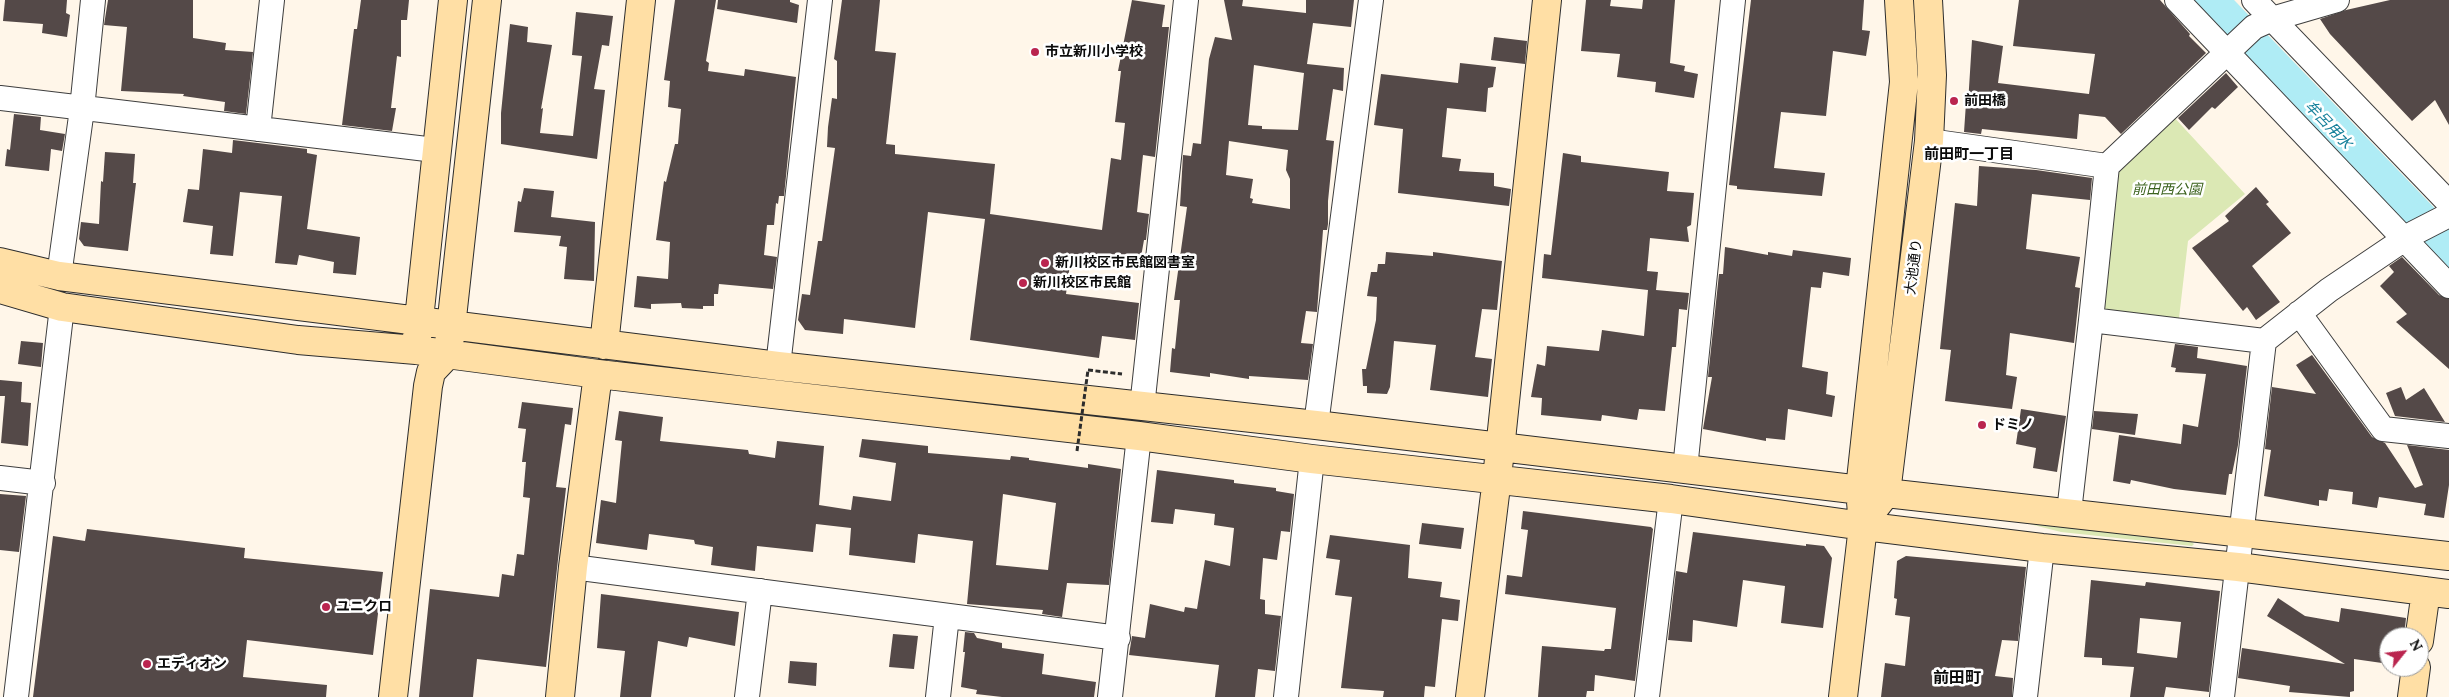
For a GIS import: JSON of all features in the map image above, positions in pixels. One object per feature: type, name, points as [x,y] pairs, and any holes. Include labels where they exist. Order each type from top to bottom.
[{"type":"street","points":[[59,276],[82,109],[93,0]]},
{"type":"street","points":[[258,129],[272,0]]},
{"type":"street","points":[[432,359],[418,320],[435,150],[453,0]]},
{"type":"street","points":[[393,697],[432,359],[451,325],[487,0]]},
{"type":"street","points":[[604,345],[642,0]]},
{"type":"street","points":[[778,366],[820,0]]},
{"type":"street","points":[[1142,407],[1186,0]]},
{"type":"street","points":[[1316,425],[1371,0]]},
{"type":"street","points":[[1470,697],[1497,478],[1548,0]]},
{"type":"street","points":[[1685,469],[1733,0]]},
{"type":"street","name":"大池通り","points":[[1873,491],[1904,82],[1899,0]]},
{"type":"street","name":"大池通り","points":[[1843,697],[1863,526],[1873,491],[1929,141],[1932,75],[1928,0]]},
{"type":"street","points":[[2177,0],[2229,49],[2408,237],[2449,286]]},
{"type":"street","points":[[2254,0],[2263,23],[2449,202]]},
{"type":"street","points":[[2069,512],[2092,320],[2107,166],[2229,49],[2263,23],[2337,0]]},
{"type":"street","points":[[0,98],[435,150]]},
{"type":"street","points":[[1929,141],[2107,166]]},
{"type":"street","points":[[2092,320],[2264,341],[2329,290],[2408,237],[2441,218]]},
{"type":"street","points":[[0,262],[59,276],[778,366],[1316,425],[1873,491],[2242,531],[2449,556]]},
{"type":"street","points":[[0,289],[62,307],[432,359],[598,374],[1139,436],[1312,459],[1497,478],[1671,499],[1863,526],[2042,548],[2238,566],[2437,593],[2425,627]]},
{"type":"street","points":[[16,697],[43,483],[62,307]]},
{"type":"street","points":[[2300,313],[2383,429],[2449,436]]},
{"type":"street","points":[[2222,697],[2264,341]]},
{"type":"street","points":[[560,697],[573,567],[598,374]]},
{"type":"street","points":[[1110,697],[1139,436]]},
{"type":"street","points":[[1286,697],[1312,459]]},
{"type":"street","points":[[0,478],[43,483]]},
{"type":"street","points":[[1647,697],[1671,499]]},
{"type":"street","points":[[2025,697],[2042,548]]},
{"type":"street","points":[[573,567],[1118,638]]},
{"type":"street","points":[[747,697],[760,591]]},
{"type":"street","points":[[938,697],[947,616]]},
{"type":"street","points":[[2412,697],[2415,677]]},
{"type":"path","points":[[1077,451],[1088,370]]},
{"type":"green space","name":"前田西公園","points":[[2172,115],[2245,194],[2188,241],[2179,318],[2101,309],[2115,172]]},
{"type":"green space","points":[[1998,516],[2191,541],[2194,544],[2192,546],[2061,532]]},
{"type":"building","points":[[5,0],[67,0],[66,13],[70,15],[67,37],[42,33],[43,24],[3,21]]},
{"type":"building","points":[[108,0],[193,0],[193,38],[226,43],[225,50],[253,52],[246,114],[224,111],[225,102],[183,96],[184,94],[121,91],[127,27],[104,25]]},
{"type":"building","points":[[361,0],[409,0],[407,20],[401,20],[401,57],[397,56],[391,108],[396,108],[392,131],[342,125],[354,29],[357,29]]},
{"type":"building","points":[[675,0],[716,0],[706,61],[709,63],[708,71],[744,76],[745,69],[796,77],[784,196],[779,196],[778,204],[776,203],[774,225],[767,225],[764,255],[777,257],[773,289],[719,284],[718,294],[714,294],[714,306],[703,306],[703,309],[682,308],[681,303],[651,304],[651,309],[634,307],[637,276],[668,279],[670,242],[656,240],[664,181],[666,182],[675,144],[678,144],[681,109],[668,107],[670,81],[664,80]]},
{"type":"building","points":[[718,0],[790,0],[790,2],[799,5],[797,23],[717,9]]},
{"type":"building","points":[[842,0],[880,0],[875,51],[896,53],[886,144],[895,145],[895,154],[995,164],[990,214],[1102,230],[1111,158],[1121,160],[1125,123],[1115,122],[1121,71],[1118,71],[1132,0],[1165,5],[1162,27],[1169,27],[1155,157],[1143,155],[1137,212],[1149,214],[1146,240],[1144,240],[1139,268],[1071,257],[1066,294],[1139,303],[1135,340],[1102,336],[1099,358],[970,340],[985,219],[928,212],[915,328],[844,319],[843,334],[805,330],[798,320],[802,294],[810,295],[818,241],[822,241],[835,148],[827,147],[832,98],[837,99],[837,61],[834,59]]},
{"type":"building","points":[[1224,0],[1243,0],[1242,6],[1306,13],[1306,0],[1354,0],[1351,27],[1313,23],[1307,64],[1344,68],[1343,91],[1333,89],[1326,140],[1334,141],[1328,201],[1328,224],[1327,230],[1323,230],[1317,312],[1306,311],[1301,343],[1313,344],[1308,380],[1249,376],[1249,379],[1210,373],[1210,377],[1170,372],[1172,348],[1175,349],[1180,300],[1174,300],[1187,207],[1180,206],[1183,155],[1191,156],[1193,143],[1201,144],[1209,59],[1215,37],[1232,40]],"holes":[[[1254,65],[1304,73],[1298,130],[1262,129],[1262,126],[1248,125]],[[1229,141],[1288,150],[1286,170],[1290,179],[1290,209],[1252,203],[1253,199],[1250,198],[1253,179],[1226,175]]]},
{"type":"building","points":[[1586,0],[1611,0],[1610,6],[1642,9],[1643,0],[1675,0],[1670,63],[1685,66],[1684,71],[1698,74],[1694,98],[1655,92],[1656,82],[1617,77],[1620,54],[1581,51]]},
{"type":"building","points":[[1751,0],[1864,0],[1862,30],[1870,31],[1866,56],[1833,51],[1826,116],[1781,112],[1774,168],[1825,173],[1822,196],[1737,189],[1737,186],[1729,185]]},
{"type":"building","points":[[2019,0],[2160,0],[2190,34],[2189,36],[2206,53],[2121,134],[2105,117],[2079,114],[2077,139],[1982,129],[1981,134],[1964,132],[1966,103],[1968,104],[1972,40],[2003,46],[1998,83],[2089,94],[2095,54],[2013,46]]},
{"type":"building","points":[[2390,0],[2449,0],[2449,125],[2435,100],[2412,121],[2330,34],[2320,19],[2346,10]]},
{"type":"building","points":[[576,12],[613,16],[609,46],[602,45],[594,89],[605,90],[597,159],[501,144],[501,113],[510,24],[528,27],[527,42],[552,45],[541,109],[543,108],[540,133],[573,136],[582,56],[572,55]]},
{"type":"building","points":[[1494,37],[1527,41],[1525,64],[1491,60]]},
{"type":"building","points":[[1460,63],[1496,67],[1493,87],[1488,88],[1486,112],[1447,108],[1442,157],[1461,159],[1459,171],[1494,173],[1494,186],[1511,189],[1509,206],[1398,193],[1403,129],[1374,125],[1381,74],[1458,83]]},
{"type":"building","points":[[2226,73],[2238,87],[2215,109],[2212,107],[2189,130],[2178,118]]},
{"type":"building","points":[[14,114],[41,117],[40,130],[65,134],[62,151],[51,149],[49,171],[5,166],[7,149],[10,150]]},
{"type":"building","points":[[233,140],[307,149],[307,153],[317,155],[307,229],[360,237],[356,275],[333,273],[334,262],[299,255],[297,265],[275,263],[282,196],[240,192],[233,256],[210,254],[213,226],[183,222],[188,189],[199,190],[203,149],[232,153]]},
{"type":"building","points":[[105,152],[135,154],[133,183],[136,183],[128,251],[84,246],[79,239],[81,222],[99,224],[101,181],[103,182]]},
{"type":"building","points":[[1563,153],[1581,156],[1581,162],[1669,172],[1667,191],[1694,193],[1691,225],[1687,227],[1689,242],[1650,238],[1647,271],[1658,272],[1656,290],[1689,293],[1687,310],[1679,309],[1676,347],[1672,347],[1665,411],[1639,409],[1637,420],[1602,415],[1601,421],[1541,415],[1542,398],[1531,397],[1537,364],[1545,366],[1547,346],[1599,351],[1602,330],[1644,336],[1648,290],[1542,278],[1544,254],[1551,255]]},
{"type":"building","points":[[1979,166],[2036,170],[2092,178],[2090,200],[2032,194],[2026,249],[2080,257],[2075,287],[2080,288],[2074,343],[2010,333],[2006,375],[2017,377],[2012,409],[1945,401],[1951,350],[1940,349],[1955,203],[1977,206]]},
{"type":"building","points":[[2256,187],[2269,202],[2266,204],[2291,233],[2252,266],[2280,302],[2256,320],[2247,307],[2243,311],[2192,248],[2229,221],[2225,216]]},
{"type":"building","points":[[524,188],[554,191],[551,217],[595,222],[594,281],[564,279],[567,247],[559,246],[561,236],[514,232],[518,201],[521,202]]},
{"type":"building","points":[[1725,247],[1768,255],[1768,252],[1792,256],[1793,250],[1851,258],[1849,276],[1823,272],[1821,288],[1811,287],[1802,367],[1828,372],[1826,394],[1835,396],[1832,417],[1788,409],[1785,440],[1766,438],[1766,441],[1703,429],[1712,377],[1708,377],[1719,274],[1723,274]]},
{"type":"building","points":[[1386,252],[1433,256],[1433,252],[1502,261],[1497,310],[1482,309],[1475,357],[1492,359],[1488,397],[1430,390],[1436,345],[1394,341],[1390,387],[1387,394],[1367,393],[1367,386],[1363,386],[1362,369],[1366,369],[1376,320],[1377,297],[1367,296],[1371,272],[1377,272],[1378,264],[1385,264]]},
{"type":"building","points":[[2402,257],[2439,295],[2449,299],[2449,369],[2396,322],[2407,314],[2380,286],[2394,272],[2389,266]]},
{"type":"building","points":[[21,341],[43,343],[41,367],[18,364]]},
{"type":"building","points":[[2175,344],[2198,347],[2197,358],[2247,366],[2238,445],[2232,474],[2229,474],[2226,495],[2174,489],[2131,480],[2130,484],[2113,481],[2119,435],[2181,444],[2183,424],[2198,427],[2206,374],[2175,372],[2176,368],[2171,367]]},
{"type":"building","points":[[2312,355],[2372,437],[2385,443],[2415,488],[2423,485],[2407,445],[2449,450],[2449,485],[2444,518],[2424,515],[2426,504],[2379,497],[2377,508],[2352,504],[2353,492],[2329,489],[2327,501],[2319,500],[2319,506],[2264,496],[2271,450],[2265,449],[2272,387],[2316,394],[2296,365]]},
{"type":"building","points":[[0,380],[22,382],[21,402],[31,403],[28,446],[1,443],[5,396],[0,396]]},
{"type":"building","points":[[2401,387],[2406,400],[2424,388],[2445,422],[2395,416],[2386,393]]},
{"type":"building","points":[[522,402],[573,408],[571,425],[565,424],[556,487],[566,488],[546,667],[477,659],[473,697],[419,697],[430,589],[499,597],[502,574],[514,576],[517,554],[524,555],[530,498],[523,497],[526,462],[522,462],[526,429],[518,428]]},
{"type":"building","points":[[2021,409],[2066,416],[2057,472],[2033,468],[2036,448],[2016,444]]},
{"type":"building","points":[[619,411],[663,417],[660,441],[748,450],[749,454],[775,458],[777,441],[824,446],[819,505],[851,510],[853,496],[891,501],[896,463],[859,457],[862,439],[928,446],[928,453],[1010,460],[1011,456],[1088,468],[1088,464],[1121,469],[1109,585],[1067,583],[1062,617],[1042,614],[1043,610],[967,604],[973,541],[918,534],[915,563],[849,555],[851,528],[816,524],[813,552],[757,546],[755,571],[711,565],[713,547],[695,544],[694,540],[649,534],[647,550],[596,543],[601,500],[616,503],[622,441],[615,440]],"holes":[[[1003,494],[1056,503],[1048,570],[996,565]]]},
{"type":"building","points":[[2094,411],[2138,414],[2135,435],[2092,429]]},
{"type":"building","points":[[1157,470],[1234,480],[1234,483],[1276,488],[1276,491],[1294,494],[1290,532],[1281,531],[1277,560],[1263,558],[1260,599],[1265,600],[1265,614],[1281,616],[1275,671],[1258,669],[1255,697],[1215,697],[1219,665],[1129,655],[1132,636],[1145,638],[1150,604],[1184,612],[1185,607],[1197,609],[1205,560],[1230,566],[1234,528],[1214,525],[1215,514],[1175,509],[1173,524],[1151,522]]},
{"type":"building","points":[[0,494],[26,496],[19,552],[0,550]]},
{"type":"building","points":[[1523,511],[1651,527],[1653,529],[1635,681],[1595,675],[1594,691],[1587,691],[1586,697],[1538,697],[1542,646],[1604,651],[1605,649],[1611,649],[1616,608],[1505,594],[1507,575],[1522,577],[1528,530],[1521,529]]},
{"type":"building","points":[[1422,523],[1464,528],[1461,549],[1419,544]]},
{"type":"building","points":[[87,529],[245,548],[244,558],[383,572],[373,655],[247,640],[243,677],[327,685],[326,697],[33,697],[53,536],[85,541]]},
{"type":"building","points":[[1693,532],[1806,546],[1806,544],[1824,546],[1832,558],[1823,628],[1781,623],[1785,586],[1743,580],[1737,627],[1693,620],[1692,642],[1668,640],[1676,571],[1687,573]]},
{"type":"building","points":[[1330,535],[1410,545],[1408,578],[1442,582],[1440,597],[1460,600],[1458,621],[1442,619],[1435,687],[1425,686],[1424,697],[1383,697],[1384,691],[1341,688],[1352,597],[1335,595],[1340,560],[1326,558]]},
{"type":"building","points":[[1906,556],[2026,567],[2018,641],[2002,640],[1995,676],[2013,678],[2012,697],[1881,697],[1885,663],[1905,666],[1910,617],[1895,615],[1897,599],[1894,598],[1897,561]]},
{"type":"building","points":[[2091,580],[2145,586],[2146,582],[2220,591],[2209,692],[2166,687],[2164,697],[2130,697],[2134,667],[2102,665],[2102,658],[2084,657]],"holes":[[[2140,618],[2181,622],[2177,658],[2137,653]]]},
{"type":"building","points":[[601,594],[739,612],[735,646],[689,637],[687,647],[658,641],[651,697],[620,697],[625,651],[597,648]]},
{"type":"building","points":[[2278,598],[2305,616],[2339,622],[2341,608],[2406,618],[2405,627],[2379,627],[2379,663],[2354,659],[2354,691],[2350,692],[2350,697],[2289,692],[2290,686],[2238,678],[2242,648],[2345,664],[2267,616]]},
{"type":"building","points":[[965,632],[974,633],[977,638],[1002,643],[1002,648],[1044,654],[1042,674],[1096,682],[1094,697],[1002,697],[976,694],[977,690],[961,687]]},
{"type":"building","points":[[893,634],[918,636],[914,669],[889,667]]},
{"type":"building","points":[[790,661],[817,663],[816,686],[788,683]]},
{"type":"waterway","name":"牟呂用水","points":[[2207,0],[2449,251]]},
{"type":"place","name":"市立新川小学校","points":[[1035,52]]},
{"type":"place","name":"前田橋","points":[[1954,101]]},
{"type":"place","name":"新川校区市民館図書室","points":[[1045,263]]},
{"type":"place","name":"新川校区市民館","points":[[1023,283]]},
{"type":"place","name":"ドミノ","points":[[1982,425]]},
{"type":"place","name":"ユニクロ","points":[[326,607]]},
{"type":"place","name":"エディオン","points":[[147,664]]},
{"type":"district","name":"前田町一丁目","points":[[1969,155]]},
{"type":"district","name":"前田町","points":[[1957,678]]}]
